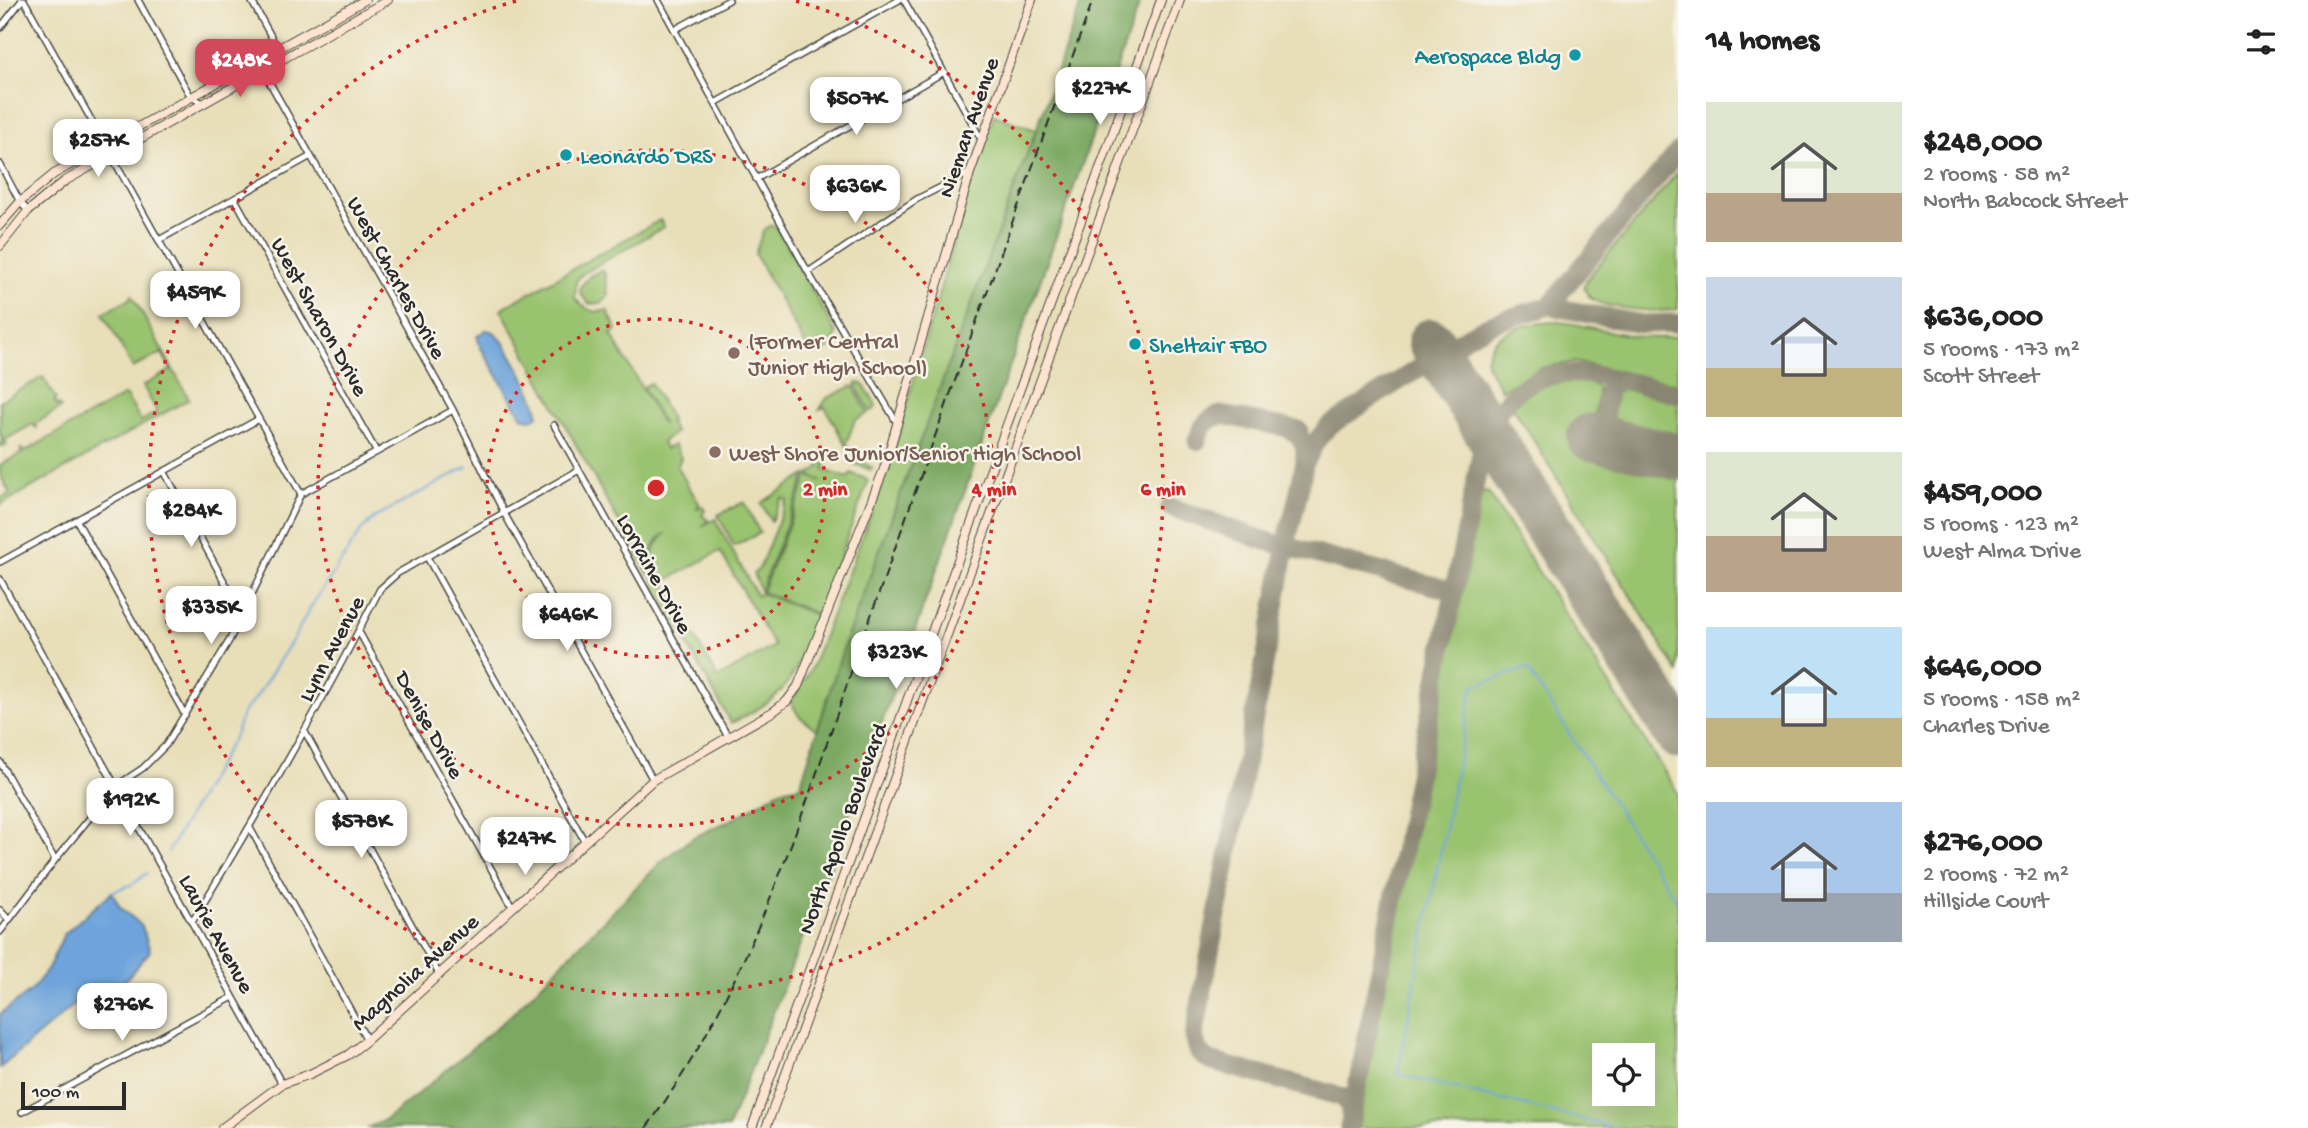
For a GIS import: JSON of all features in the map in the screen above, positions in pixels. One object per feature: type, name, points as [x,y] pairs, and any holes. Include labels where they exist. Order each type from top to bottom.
[{"type":"street","points":[[0,28],[23,0],[301,494]]},
{"type":"street","points":[[138,0],[191,97],[203,103]]},
{"type":"street","points":[[251,0],[278,49]]},
{"type":"street","points":[[0,225],[20,202],[54,174],[105,144],[278,49],[369,3],[388,0]]},
{"type":"street","points":[[658,0],[808,272],[897,423]]},
{"type":"street","points":[[676,29],[729,0]]},
{"type":"street","points":[[715,103],[901,0],[981,139]]},
{"type":"street","name":"Nieman Avenue","points":[[787,701],[808,668],[884,469],[970,173],[1032,0]]},
{"type":"street","name":"North Apollo Boulevard","points":[[752,1128],[1161,0]]},
{"type":"street","name":"North Apollo Boulevard","points":[[766,1128],[1180,0]]},
{"type":"street","points":[[0,246],[28,211],[65,181],[263,70],[369,3]]},
{"type":"street","name":"West Charles Drive","points":[[257,60],[453,410],[504,513],[653,780]]},
{"type":"street","points":[[756,179],[944,72]]},
{"type":"street","points":[[159,240],[311,156]]},
{"type":"street","points":[[0,164],[20,202],[28,211]]},
{"type":"street","points":[[808,272],[917,200],[970,173]]},
{"type":"street","name":"West Sharon Drive","points":[[235,198],[376,451]]},
{"type":"street","points":[[0,932],[116,786],[143,768],[166,745],[229,641],[301,494],[453,410]]},
{"type":"street","points":[[0,562],[259,419]]},
{"type":"street","name":"Lorraine Drive","points":[[554,425],[728,737]]},
{"type":"street","name":"Lynn Avenue","points":[[192,922],[305,732],[380,589],[398,573],[579,470]]},
{"type":"street","points":[[164,471],[242,614]]},
{"type":"street","points":[[76,521],[185,715]]},
{"type":"street","points":[[427,557],[585,842]]},
{"type":"street","name":"Laurie Avenue","points":[[0,579],[282,1084]]},
{"type":"street","name":"Denise Drive","points":[[359,632],[513,908]]},
{"type":"street","name":"Magnolia Avenue","points":[[222,1128],[282,1084],[310,1074],[348,1055],[367,1040],[653,780],[774,712],[787,701]]},
{"type":"street","points":[[305,732],[440,976]]},
{"type":"street","points":[[0,762],[55,860]]},
{"type":"street","points":[[250,828],[367,1040]]},
{"type":"street","points":[[0,910],[9,920]]},
{"type":"street","points":[[22,1112],[233,997]]},
{"type":"green space","points":[[1082,0],[1141,0],[828,873],[728,1128],[367,1128],[385,1120],[417,1095],[511,1015],[663,860],[692,838],[735,818],[781,790],[800,786],[846,640]]},
{"type":"green space","points":[[994,115],[1036,130],[846,640],[817,730],[799,716],[791,702],[811,669],[888,470],[973,175]]},
{"type":"green space","points":[[1678,172],[1678,309],[1635,309],[1611,306],[1592,299],[1584,287],[1587,279]]},
{"type":"green space","points":[[660,220],[664,227],[582,274],[576,281],[575,298],[589,310],[607,310],[617,330],[611,334],[663,425],[643,387],[651,383],[671,419],[669,421],[675,433],[662,442],[665,449],[674,445],[681,458],[677,467],[700,505],[696,508],[703,507],[705,511],[702,515],[709,521],[702,526],[715,519],[757,596],[761,593],[816,615],[796,669],[780,692],[768,702],[731,723],[655,586],[652,558],[666,533],[654,546],[648,575],[501,309]],"holes":[[[720,551],[774,646],[718,678],[664,582]]]},
{"type":"green space","points":[[770,226],[776,226],[836,333],[831,346],[820,353],[810,354],[755,254],[763,231]]},
{"type":"green space","points":[[601,270],[605,274],[608,296],[601,303],[589,304],[581,294],[580,287],[590,276]]},
{"type":"green space","points":[[132,295],[189,399],[0,505],[0,499],[10,493],[0,475],[0,465],[22,453],[20,448],[24,452],[123,396],[126,396],[141,421],[157,412],[143,386],[171,370],[162,353],[133,368],[103,313]]},
{"type":"green space","points":[[1557,322],[1648,338],[1678,336],[1678,384],[1575,362],[1540,368],[1501,390],[1486,364],[1488,352],[1494,343],[1511,330],[1522,326]]},
{"type":"green space","points":[[43,377],[56,399],[54,401],[61,408],[35,424],[37,429],[33,424],[5,440],[7,445],[1,446],[3,441],[0,434],[0,401]]},
{"type":"green space","points":[[1560,377],[1585,377],[1598,388],[1587,449],[1678,470],[1678,672],[1511,404],[1525,390]]},
{"type":"green space","points":[[857,383],[863,384],[876,405],[874,410],[870,411],[856,386]]},
{"type":"green space","points":[[853,386],[868,413],[855,420],[846,444],[860,461],[873,468],[871,470],[851,463],[853,458],[825,407],[820,409],[827,398]]},
{"type":"green space","points":[[1630,387],[1678,398],[1678,446],[1633,436],[1615,424],[1611,415],[1613,396]]},
{"type":"green space","points":[[820,462],[826,464],[824,470],[848,478],[851,473],[868,482],[818,614],[762,592],[808,476],[822,481],[809,475],[820,467]]},
{"type":"green space","points":[[806,475],[760,591],[754,573],[759,569],[787,500],[782,498],[771,521],[761,503]]},
{"type":"green space","points":[[1488,492],[1678,793],[1678,1128],[1358,1128],[1478,501],[1482,493]]},
{"type":"green space","points":[[744,502],[760,533],[734,546],[718,515]]},
{"type":"water","points":[[486,330],[494,332],[501,340],[522,373],[537,408],[538,415],[532,420],[522,417],[480,346],[477,336]]},
{"type":"water","points":[[112,892],[120,907],[142,926],[150,951],[119,988],[101,985],[0,1068],[0,1014],[31,991],[48,969],[64,934]]},
{"type":"waterway","points":[[168,852],[235,735],[244,711],[255,699],[361,531],[374,518],[467,467]]},
{"type":"waterway","points":[[1617,1128],[1397,1074],[1473,686],[1527,668],[1678,903]]},
{"type":"waterway","points":[[112,892],[133,884],[147,873]]},
{"type":"taxiway","points":[[1549,306],[1678,152]]},
{"type":"taxiway","points":[[1306,461],[1316,441],[1329,426],[1470,335],[1496,322],[1549,306],[1642,324],[1678,323]]},
{"type":"taxiway","points":[[1349,1128],[1486,428],[1517,392],[1530,383],[1548,377],[1566,374],[1604,376],[1678,394]]},
{"type":"taxiway","points":[[1601,440],[1610,379]]},
{"type":"taxiway","points":[[1197,441],[1205,424],[1221,415],[1299,430]]},
{"type":"taxiway","points":[[1287,428],[1303,443],[1303,473],[1289,532],[1194,1037],[1199,1053],[1210,1061],[1343,1097],[1349,1106],[1351,1118]]},
{"type":"taxiway","points":[[1170,507],[1266,541],[1454,591]]},
{"type":"runway","points":[[1431,342],[1678,735]]},
{"type":"runway","points":[[1590,437],[1678,457]]},
{"type":"railway","points":[[646,1128],[685,1071],[718,1011],[775,886],[1093,0]]},
{"type":"place","name":"Aerospace Bldg","points":[[1575,55]]},
{"type":"place","name":"Leonardo DRS","points":[[566,155]]},
{"type":"place","name":"Sheltair FBO","points":[[1135,344]]},
{"type":"place","name":"(Former Central Junior High School)","points":[[734,353]]},
{"type":"place","name":"West Shore Junior/Senior High School","points":[[715,452]]}]
